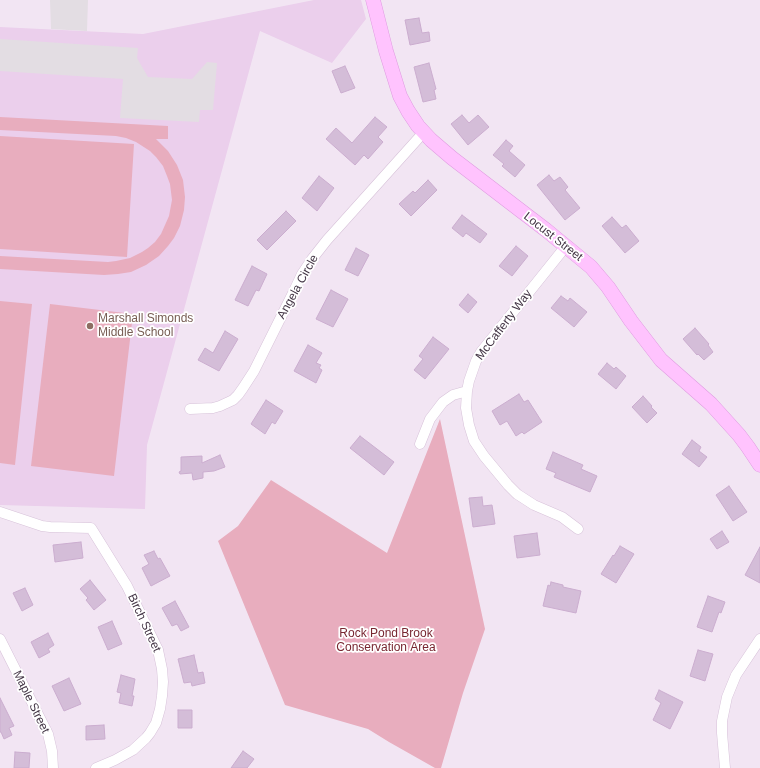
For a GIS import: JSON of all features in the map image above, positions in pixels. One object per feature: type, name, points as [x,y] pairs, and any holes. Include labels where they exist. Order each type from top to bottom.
[{"type":"street","name":"Locust Street","points":[[373,0],[386,51],[400,96],[410,115],[418,126],[452,158],[566,246],[596,272],[661,360],[711,404],[739,435],[760,464]]},
{"type":"street","name":"Angela Circle","points":[[190,409],[213,408],[220,406],[238,395],[254,371],[296,286],[312,260],[327,240],[424,132]]},
{"type":"street","name":"McCafferty Way","points":[[566,246],[481,352],[472,372],[467,391],[466,417],[471,433],[479,449],[512,490],[524,500],[562,517],[578,529]]},
{"type":"street","points":[[420,444],[430,419],[443,402],[453,396],[467,391]]},
{"type":"street","name":"Birch Street","points":[[0,512],[42,526],[91,528],[127,586],[155,644],[161,662],[163,682],[158,718],[150,733],[133,750],[96,768]]},
{"type":"street","name":"Maple Street","points":[[0,639],[48,734],[52,751],[53,768]]},
{"type":"street","points":[[725,768],[722,721],[727,697],[736,675],[760,639]]},
{"type":"shaded area","points":[[50,0],[88,0],[87,31],[51,29]]},
{"type":"shaded area","name":"Marshall Simonds Middle School","points":[[314,0],[361,0],[366,19],[332,63],[260,31],[147,445],[145,509],[0,505],[0,27],[143,34]]},
{"type":"shaded area","points":[[0,39],[138,48],[137,58],[148,77],[192,79],[207,62],[217,63],[213,110],[200,110],[199,122],[120,118],[123,79],[0,71]]},
{"type":"green space","points":[[0,117],[168,126],[168,139],[156,139],[168,151],[177,165],[183,180],[185,197],[184,210],[180,226],[174,238],[159,256],[146,265],[131,272],[104,275],[0,269],[0,256],[108,262],[130,258],[148,248],[161,234],[169,216],[172,200],[170,184],[163,166],[150,151],[136,142],[116,136],[0,130]]},
{"type":"green space","points":[[0,136],[134,144],[127,257],[0,249]]},
{"type":"green space","points":[[0,301],[32,304],[15,465],[0,463]]},
{"type":"green space","points":[[50,304],[133,314],[114,476],[31,466]]},
{"type":"green space","name":"Rock Pond Brook Conservation Area","points":[[440,419],[485,629],[463,693],[441,768],[435,768],[368,729],[285,705],[218,541],[238,526],[271,480],[387,553]]},
{"type":"building","points":[[419,18],[422,33],[429,32],[430,41],[410,45],[405,20]]},
{"type":"building","points":[[429,63],[436,89],[434,90],[436,99],[423,102],[414,67]]},
{"type":"building","points":[[345,66],[355,88],[341,93],[332,71]]},
{"type":"building","points":[[462,115],[469,123],[478,115],[489,127],[468,145],[451,124]]},
{"type":"building","points":[[375,117],[387,127],[378,137],[383,142],[368,159],[364,155],[355,165],[326,139],[336,128],[352,143]]},
{"type":"building","points":[[506,140],[513,146],[509,151],[525,165],[515,177],[502,166],[504,164],[493,155]]},
{"type":"building","points":[[549,175],[554,181],[560,177],[568,187],[565,190],[580,208],[565,220],[537,185]]},
{"type":"building","points":[[319,176],[334,188],[317,211],[302,198]]},
{"type":"building","points":[[428,180],[437,190],[411,216],[399,204],[413,191],[415,193]]},
{"type":"building","points":[[286,211],[296,221],[267,250],[257,240]]},
{"type":"building","points":[[462,215],[487,234],[480,243],[466,233],[463,237],[452,228]]},
{"type":"building","points":[[612,217],[622,228],[626,225],[639,241],[625,253],[602,226]]},
{"type":"building","points":[[516,246],[528,256],[512,276],[499,266]]},
{"type":"building","points":[[356,248],[369,255],[358,276],[345,270]]},
{"type":"building","points":[[252,266],[267,274],[259,291],[256,290],[248,306],[235,300]]},
{"type":"building","points":[[331,290],[348,299],[333,327],[316,319]]},
{"type":"building","points":[[468,294],[477,302],[468,313],[459,305]]},
{"type":"building","points":[[561,296],[568,301],[570,298],[587,312],[574,327],[551,308]]},
{"type":"building","points":[[695,328],[709,344],[708,345],[713,352],[704,360],[698,354],[697,355],[683,339]]},
{"type":"building","points":[[225,331],[238,339],[219,371],[198,360],[205,348],[213,353]]},
{"type":"building","points":[[433,337],[449,349],[425,379],[414,370],[423,359],[419,356]]},
{"type":"building","points":[[308,345],[322,353],[316,363],[321,365],[319,368],[322,370],[316,383],[294,371]]},
{"type":"building","points":[[607,363],[614,369],[616,367],[626,376],[616,389],[598,374]]},
{"type":"building","points":[[519,394],[524,402],[528,400],[542,422],[524,434],[522,432],[516,436],[507,421],[500,425],[492,411]]},
{"type":"building","points":[[643,396],[657,413],[647,423],[632,407]]},
{"type":"building","points":[[266,400],[283,411],[275,424],[272,422],[265,434],[251,424]]},
{"type":"building","points":[[360,436],[394,462],[384,475],[350,448]]},
{"type":"building","points":[[692,440],[701,447],[699,451],[707,457],[699,467],[682,454]]},
{"type":"building","points":[[553,452],[583,465],[581,469],[597,476],[590,492],[554,477],[556,473],[546,469]]},
{"type":"building","points":[[220,455],[225,467],[214,471],[203,472],[203,478],[193,480],[192,473],[180,474],[179,472],[181,471],[181,457],[202,456],[202,463]]},
{"type":"building","points":[[729,486],[747,512],[733,521],[716,495]]},
{"type":"building","points":[[482,497],[483,506],[492,505],[495,524],[473,527],[469,498]]},
{"type":"building","points":[[722,531],[729,542],[717,549],[710,539]]},
{"type":"building","points":[[537,533],[540,555],[517,558],[514,536]]},
{"type":"building","points":[[81,542],[83,558],[55,562],[53,545]]},
{"type":"building","points":[[620,546],[634,554],[616,583],[601,574]]},
{"type":"building","points":[[760,547],[760,583],[745,575]]},
{"type":"building","points":[[154,551],[158,559],[160,558],[170,576],[151,586],[142,568],[149,564],[144,555]]},
{"type":"building","points":[[90,580],[106,600],[94,610],[86,600],[88,598],[80,589]]},
{"type":"building","points":[[551,582],[563,585],[563,587],[581,591],[576,613],[543,606],[548,585],[550,586]]},
{"type":"building","points":[[25,588],[33,605],[22,611],[13,593]]},
{"type":"building","points":[[708,596],[725,602],[721,613],[719,612],[712,632],[697,627]]},
{"type":"building","points":[[175,601],[189,627],[181,631],[177,624],[172,626],[162,608]]},
{"type":"building","points":[[112,621],[122,644],[108,650],[98,627]]},
{"type":"building","points":[[48,633],[54,645],[48,649],[50,652],[39,658],[31,642]]},
{"type":"building","points":[[698,650],[713,654],[705,681],[690,676]]},
{"type":"building","points":[[194,655],[198,673],[203,672],[205,683],[192,686],[191,682],[184,683],[178,659]]},
{"type":"building","points":[[121,675],[135,679],[132,706],[119,703],[121,693],[117,692]]},
{"type":"building","points":[[69,678],[81,704],[64,711],[52,686]]},
{"type":"building","points":[[659,690],[683,702],[670,729],[653,720],[661,703],[655,699]]},
{"type":"building","points":[[0,698],[14,726],[9,728],[12,735],[4,739],[0,732]]},
{"type":"building","points":[[178,710],[192,710],[192,728],[178,728]]},
{"type":"building","points":[[104,725],[105,739],[86,740],[86,726]]},
{"type":"building","points":[[243,751],[254,759],[247,768],[231,768]]},
{"type":"building","points":[[15,752],[30,753],[29,768],[14,768]]},
{"type":"place","name":"Marshall Simonds Middle School","points":[[90,326]]}]
